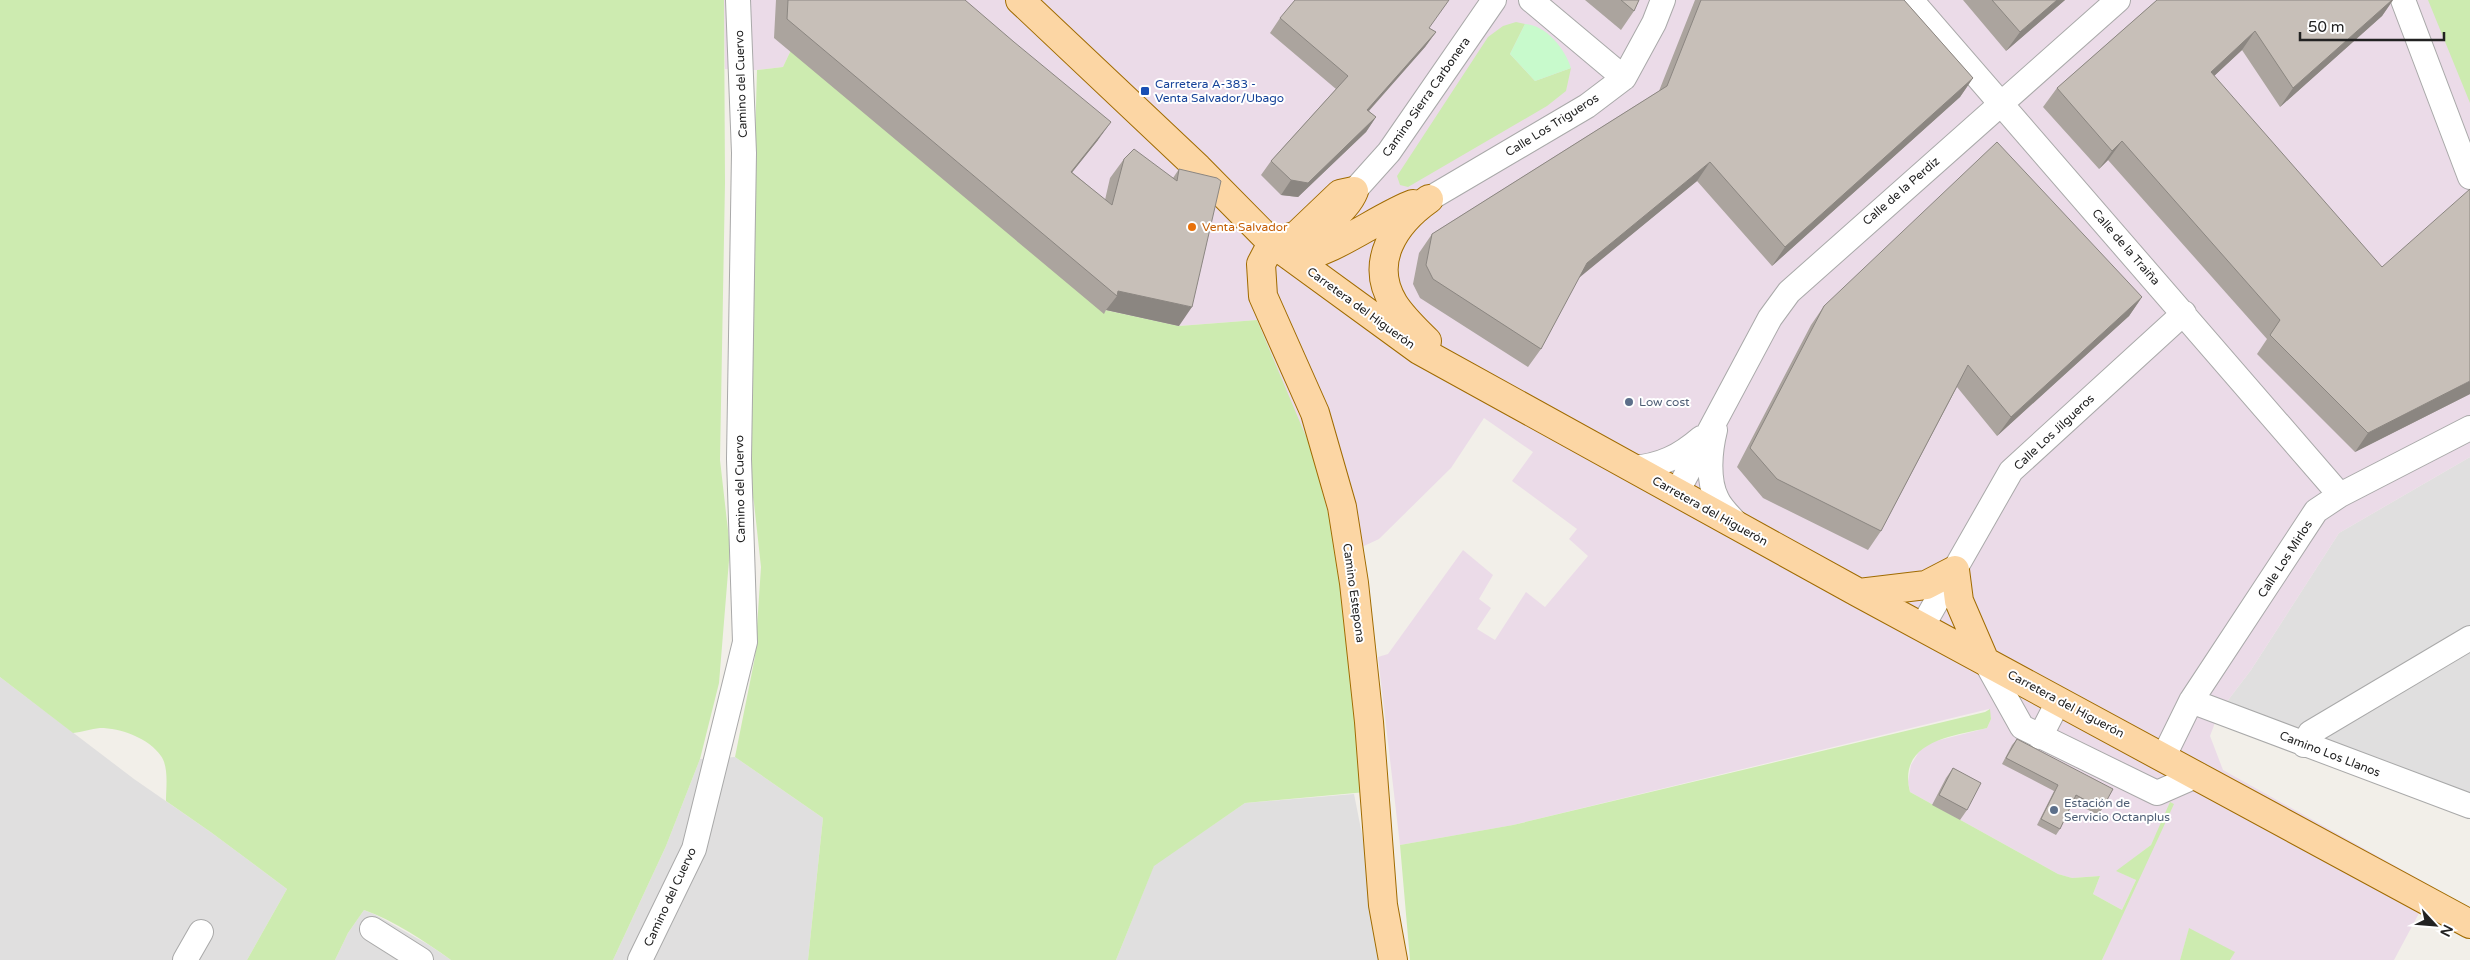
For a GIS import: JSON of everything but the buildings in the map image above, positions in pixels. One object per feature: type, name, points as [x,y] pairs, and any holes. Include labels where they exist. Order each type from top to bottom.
[{"type":"main road","name":"Carretera del Higuerón","points":[[1020,0],[1292,255],[1419,350],[1859,593],[2160,754],[2470,924]]},
{"type":"main road","points":[[1359,187],[1340,194],[1297,235],[1292,255],[1321,251],[1400,208],[1429,198]]},
{"type":"main road","points":[[1359,187],[1353,210],[1358,218],[1375,222]]},
{"type":"main road","points":[[1429,198],[1409,213],[1394,234],[1385,255],[1384,266],[1387,289],[1405,318],[1430,344],[1486,387]]},
{"type":"main road","name":"Camino Estepona","points":[[1292,255],[1261,264],[1263,296],[1315,413],[1342,507],[1354,583],[1370,722],[1383,905],[1393,960]]},
{"type":"main road","points":[[1859,593],[1926,585],[1956,570],[1959,601],[1984,660]]},
{"type":"street","name":"Camino del Cuervo","points":[[640,960],[694,850],[745,642],[739,459],[744,153],[738,0]]},
{"type":"street","name":"Camino Sierra Carbonera","points":[[1359,187],[1389,152],[1494,0]]},
{"type":"street","points":[[1531,0],[1624,78]]},
{"type":"street","name":"Calle Los Trigueros","points":[[1429,198],[1587,106],[1624,78],[1654,23],[1663,0]]},
{"type":"street","name":"Calle de la Traiña","points":[[1911,0],[2340,495]]},
{"type":"street","name":"Calle de la Perdiz","points":[[1677,492],[1770,318],[1789,292],[2118,0]]},
{"type":"street","points":[[2403,0],[2470,177]]},
{"type":"street","name":"Calle Los Jilgueros","points":[[1922,627],[2011,471],[2184,313]]},
{"type":"street","name":"Calle de la Perdiz","points":[[1632,468],[1662,463],[1676,457],[1714,422]]},
{"type":"street","name":"Calle de la Perdiz","points":[[1714,422],[1711,454],[1713,487],[1717,500],[1739,526]]},
{"type":"street","name":"Calle Los Mirlos","points":[[2138,786],[2160,754],[2191,701],[2316,511],[2340,495],[2470,428]]},
{"type":"street","points":[[2304,745],[2310,733],[2470,638]]},
{"type":"street","points":[[1984,660],[2022,727],[2138,786],[2157,793],[2198,775]]},
{"type":"street","points":[[2040,736],[2059,700]]},
{"type":"street","name":"Camino Los Llanos","points":[[2191,701],[2470,806]]},
{"type":"street","points":[[372,929],[422,960]]},
{"type":"street","points":[[185,960],[201,932]]},
{"type":"shaded area","points":[[724,0],[2429,0],[2470,98],[2470,457],[2339,533],[2251,670],[2219,712],[2210,736],[2223,770],[2433,887],[2394,960],[2230,960],[2234,952],[2189,929],[2180,960],[2102,960],[2172,802],[2151,845],[2117,871],[2136,880],[2122,910],[2093,894],[2100,876],[2072,878],[2058,874],[1910,792],[1908,782],[1911,765],[1920,750],[1928,743],[1987,728],[1991,719],[1989,709],[1513,825],[1400,845],[1378,657],[1388,654],[1463,550],[1493,575],[1479,599],[1491,608],[1477,629],[1495,640],[1526,592],[1545,607],[1588,556],[1569,539],[1577,529],[1512,481],[1533,452],[1484,418],[1451,468],[1379,539],[1349,553],[1336,555],[1331,524],[1257,320],[1179,326],[1106,310],[791,50],[783,67],[757,70],[725,69]]},
{"type":"shaded area","points":[[2470,457],[2470,806],[2219,712],[2251,670],[2339,533]]},
{"type":"shaded area","points":[[0,677],[134,779],[212,833],[287,889],[247,960],[0,960]]},
{"type":"shaded area","points":[[735,757],[823,818],[808,960],[613,960],[666,846],[700,759]]},
{"type":"shaded area","points":[[1354,794],[1387,960],[1116,960],[1154,865],[1245,803]]},
{"type":"shaded area","points":[[364,910],[429,945],[451,960],[335,960],[348,933]]},
{"type":"green space","points":[[0,0],[724,0],[725,183],[720,460],[730,548],[719,683],[700,759],[666,846],[613,960],[451,960],[398,926],[364,910],[348,933],[335,960],[247,960],[287,889],[166,801],[164,761],[149,744],[134,735],[108,728],[73,733],[0,677]]},
{"type":"green space","points":[[2428,0],[2470,0],[2470,103]]},
{"type":"green space","points":[[1516,22],[1525,24],[1510,54],[1535,81],[1571,68],[1566,91],[1547,106],[1408,187],[1400,185],[1397,176],[1488,37],[1503,26]]},
{"type":"green space","points":[[1525,24],[1533,25],[1554,39],[1564,53],[1571,68],[1535,81],[1510,54]]},
{"type":"green space","points":[[791,50],[1105,310],[1179,326],[1257,320],[1310,446],[1331,524],[1359,708],[1366,792],[1245,803],[1154,866],[1116,960],[808,960],[823,818],[735,757],[755,657],[761,567],[754,503],[746,459],[757,70],[783,67]]},
{"type":"green space","points":[[1990,709],[1991,719],[1987,728],[1944,738],[1920,751],[1912,762],[1908,775],[1910,792],[2058,874],[2072,878],[2100,876],[2093,894],[2122,910],[2136,880],[2116,871],[2151,845],[2170,802],[2174,804],[2102,960],[1410,960],[1400,845],[1513,825],[1985,712]]},
{"type":"green space","points":[[2189,928],[2235,952],[2230,960],[2180,960]]},
{"type":"place","name":"Carretera A-383 - Venta Salvador/Ubago","points":[[1145,91]]},
{"type":"place","name":"Venta Salvador","points":[[1192,227]]},
{"type":"place","name":"Low cost","points":[[1629,402]]},
{"type":"place","name":"Estación de Servicio Octanplus","points":[[2054,810]]}]
